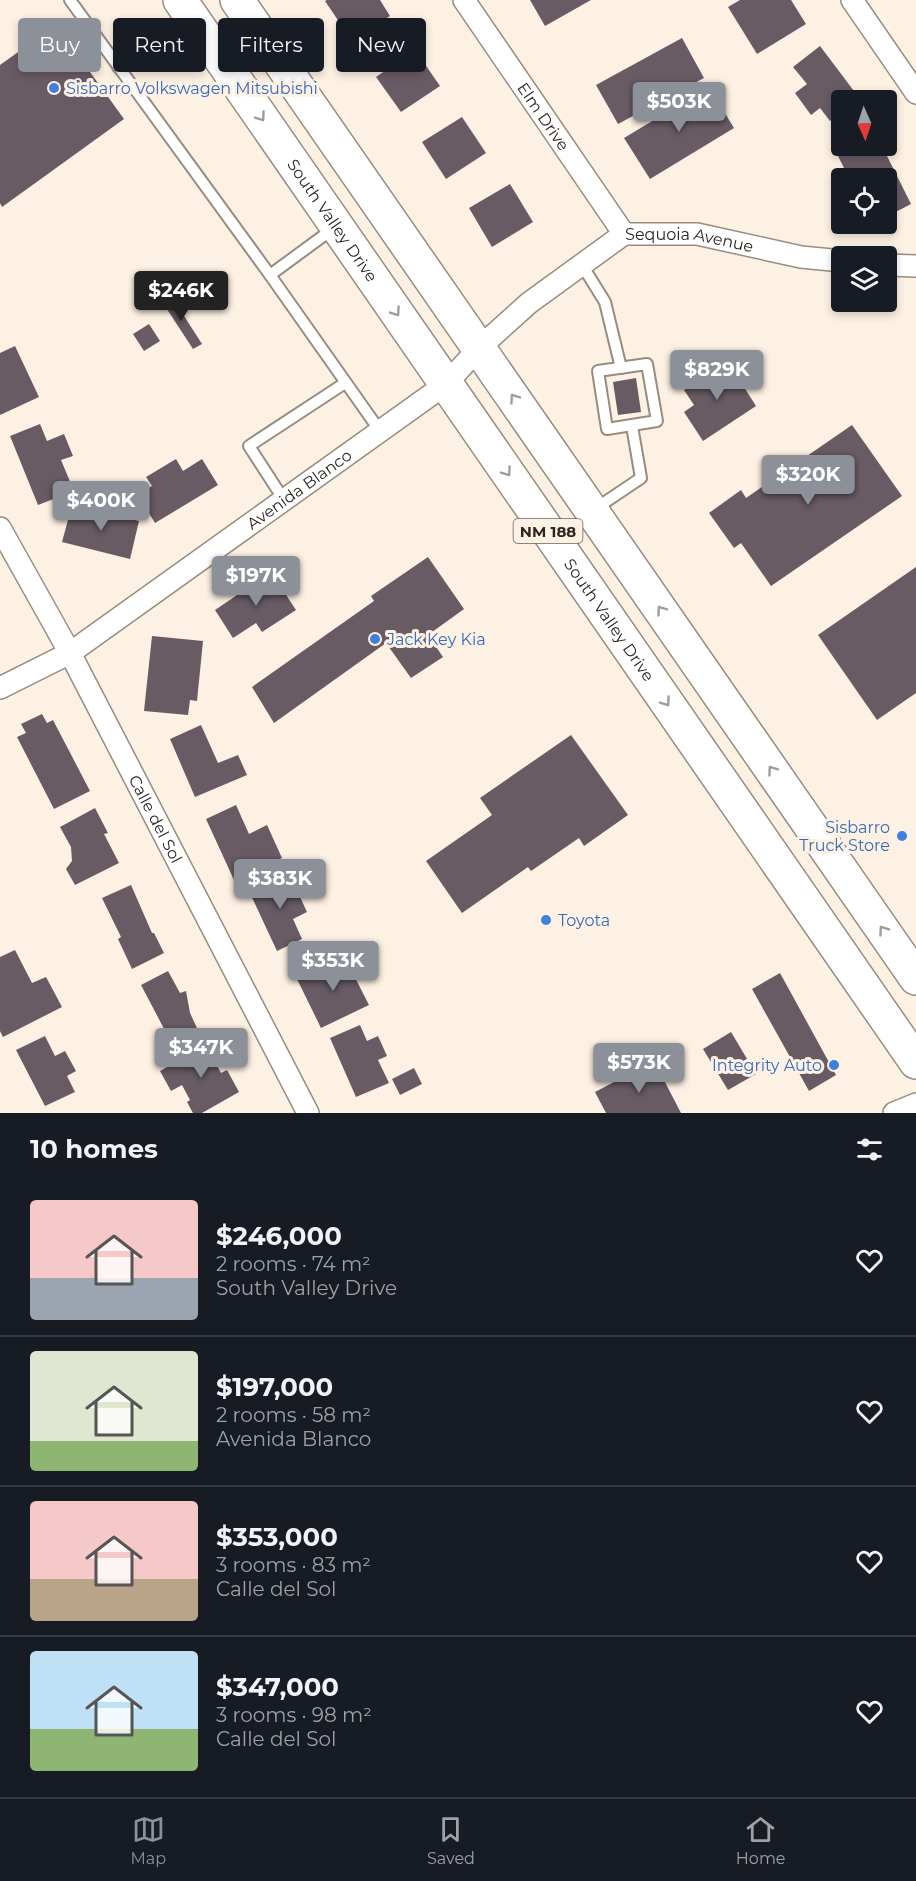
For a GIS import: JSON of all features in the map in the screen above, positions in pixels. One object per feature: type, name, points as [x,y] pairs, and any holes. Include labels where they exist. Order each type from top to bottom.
[{"type":"main road","name":"NM 188","points":[[237,0],[916,978]]},
{"type":"main road","name":"South Valley Drive","points":[[186,8],[916,1062]]},
{"type":"street","name":"Elm Drive","points":[[464,0],[624,234]]},
{"type":"street","points":[[852,0],[916,93]]},
{"type":"street","name":"Sequoia Avenue","points":[[446,384],[479,348],[529,303],[624,234],[697,234],[801,257],[831,260]]},
{"type":"street","points":[[897,265],[916,266]]},
{"type":"street","name":"Avenida Blanco","points":[[0,688],[70,653],[446,384]]},
{"type":"street","name":"Calle del Sol","points":[[0,528],[70,653],[308,1113]]},
{"type":"street","points":[[894,1113],[916,1104]]},
{"type":"lane","points":[[70,0],[113,60]]},
{"type":"lane","points":[[174,18],[186,8]]},
{"type":"lane","points":[[122,72],[270,275],[380,431]]},
{"type":"lane","points":[[270,275],[337,226]]},
{"type":"lane","points":[[582,265],[605,302],[621,368]]},
{"type":"lane","points":[[647,364],[657,421],[632,426],[607,429],[598,371],[647,364]]},
{"type":"lane","points":[[284,500],[249,446],[345,383]]},
{"type":"lane","points":[[592,511],[641,478],[632,426]]},
{"type":"building","points":[[380,0],[390,16],[387,18],[336,18],[325,1]]},
{"type":"building","points":[[530,0],[591,0],[545,26]]},
{"type":"building","points":[[740,0],[791,0],[806,24],[757,54],[728,7]]},
{"type":"building","points":[[682,38],[704,78],[618,124],[596,85]]},
{"type":"building","points":[[820,46],[853,90],[831,90],[831,120],[820,108],[811,115],[795,93],[807,84],[793,67]]},
{"type":"building","points":[[18,52],[18,72],[90,72],[124,119],[2,207],[0,203],[0,65]]},
{"type":"building","points":[[426,66],[440,86],[401,112],[376,77],[383,72],[426,72]]},
{"type":"building","points":[[709,87],[734,128],[650,179],[624,138]]},
{"type":"building","points":[[462,117],[486,153],[446,179],[422,142]]},
{"type":"building","points":[[838,156],[887,156],[893,168],[844,168]]},
{"type":"building","points":[[897,176],[911,204],[897,211]]},
{"type":"building","points":[[510,184],[533,222],[492,247],[469,208]]},
{"type":"building","points":[[170,294],[202,344],[193,349],[161,300]]},
{"type":"building","points":[[149,324],[160,341],[144,351],[133,334]]},
{"type":"building","points":[[15,346],[39,397],[0,415],[0,353]]},
{"type":"building","points":[[728,362],[756,406],[703,441],[684,412],[694,405],[684,390]]},
{"type":"building","points":[[636,378],[641,412],[618,415],[613,382]]},
{"type":"building","points":[[40,424],[47,441],[64,434],[73,456],[61,460],[74,491],[38,505],[10,436]]},
{"type":"building","points":[[852,425],[902,496],[771,586],[741,543],[734,548],[709,513],[741,490],[746,498]]},
{"type":"building","points":[[176,459],[183,471],[202,459],[218,485],[155,523],[137,494],[152,486],[146,477]]},
{"type":"building","points":[[72,505],[139,521],[130,559],[62,542]]},
{"type":"building","name":"Jack Key Kia","points":[[428,557],[464,609],[428,635],[443,657],[411,678],[386,643],[274,723],[252,687],[374,601],[371,596]]},
{"type":"building","points":[[916,567],[916,693],[877,720],[818,635]]},
{"type":"building","points":[[271,572],[296,610],[262,632],[256,623],[233,638],[215,610]]},
{"type":"building","points":[[152,636],[203,641],[197,701],[190,700],[188,715],[144,711]]},
{"type":"building","points":[[42,714],[47,723],[53,720],[90,791],[54,809],[17,737],[26,733],[21,724]]},
{"type":"building","points":[[201,725],[218,763],[238,755],[247,775],[195,797],[170,739]]},
{"type":"building","points":[[571,735],[628,815],[584,846],[579,838],[531,871],[528,867],[462,913],[426,861],[492,815],[480,798]]},
{"type":"building","points":[[236,805],[249,834],[267,825],[282,858],[234,880],[206,819]]},
{"type":"building","points":[[95,808],[108,833],[104,834],[119,863],[75,885],[66,869],[72,861],[71,847],[60,827]]},
{"type":"building","points":[[289,873],[307,912],[293,919],[302,939],[277,951],[249,891]]},
{"type":"building","points":[[131,885],[152,933],[164,953],[132,969],[118,939],[121,937],[102,898]]},
{"type":"building","points":[[15,950],[32,983],[46,977],[62,1007],[3,1037],[0,1031],[0,957]]},
{"type":"building","points":[[344,956],[369,1005],[321,1028],[297,979]]},
{"type":"building","points":[[168,971],[180,993],[186,991],[190,1013],[197,1028],[171,1042],[141,985]]},
{"type":"building","points":[[780,973],[836,1075],[809,1091],[752,989]]},
{"type":"building","points":[[360,1025],[367,1041],[378,1036],[387,1056],[378,1060],[389,1083],[356,1097],[330,1038]]},
{"type":"building","points":[[731,1032],[756,1074],[728,1090],[703,1049]]},
{"type":"building","points":[[45,1036],[55,1056],[65,1051],[76,1071],[67,1076],[75,1092],[45,1106],[16,1050]]},
{"type":"building","points":[[215,1041],[224,1057],[215,1062],[221,1073],[227,1070],[239,1092],[202,1113],[193,1113],[187,1102],[190,1100],[182,1085],[171,1091],[160,1071]]},
{"type":"building","points":[[654,1061],[681,1113],[606,1113],[595,1092]]},
{"type":"building","points":[[414,1068],[422,1084],[400,1095],[392,1079]]},
{"type":"place","name":"Sisbarro Volkswagen Mitsubishi","points":[[54,88]]},
{"type":"place","name":"Jack Key Kia","points":[[375,639]]},
{"type":"place","name":"Sisbarro Truck Store","points":[[902,836]]},
{"type":"place","name":"Toyota","points":[[546,920]]},
{"type":"place","name":"Integrity Auto","points":[[834,1065]]}]
